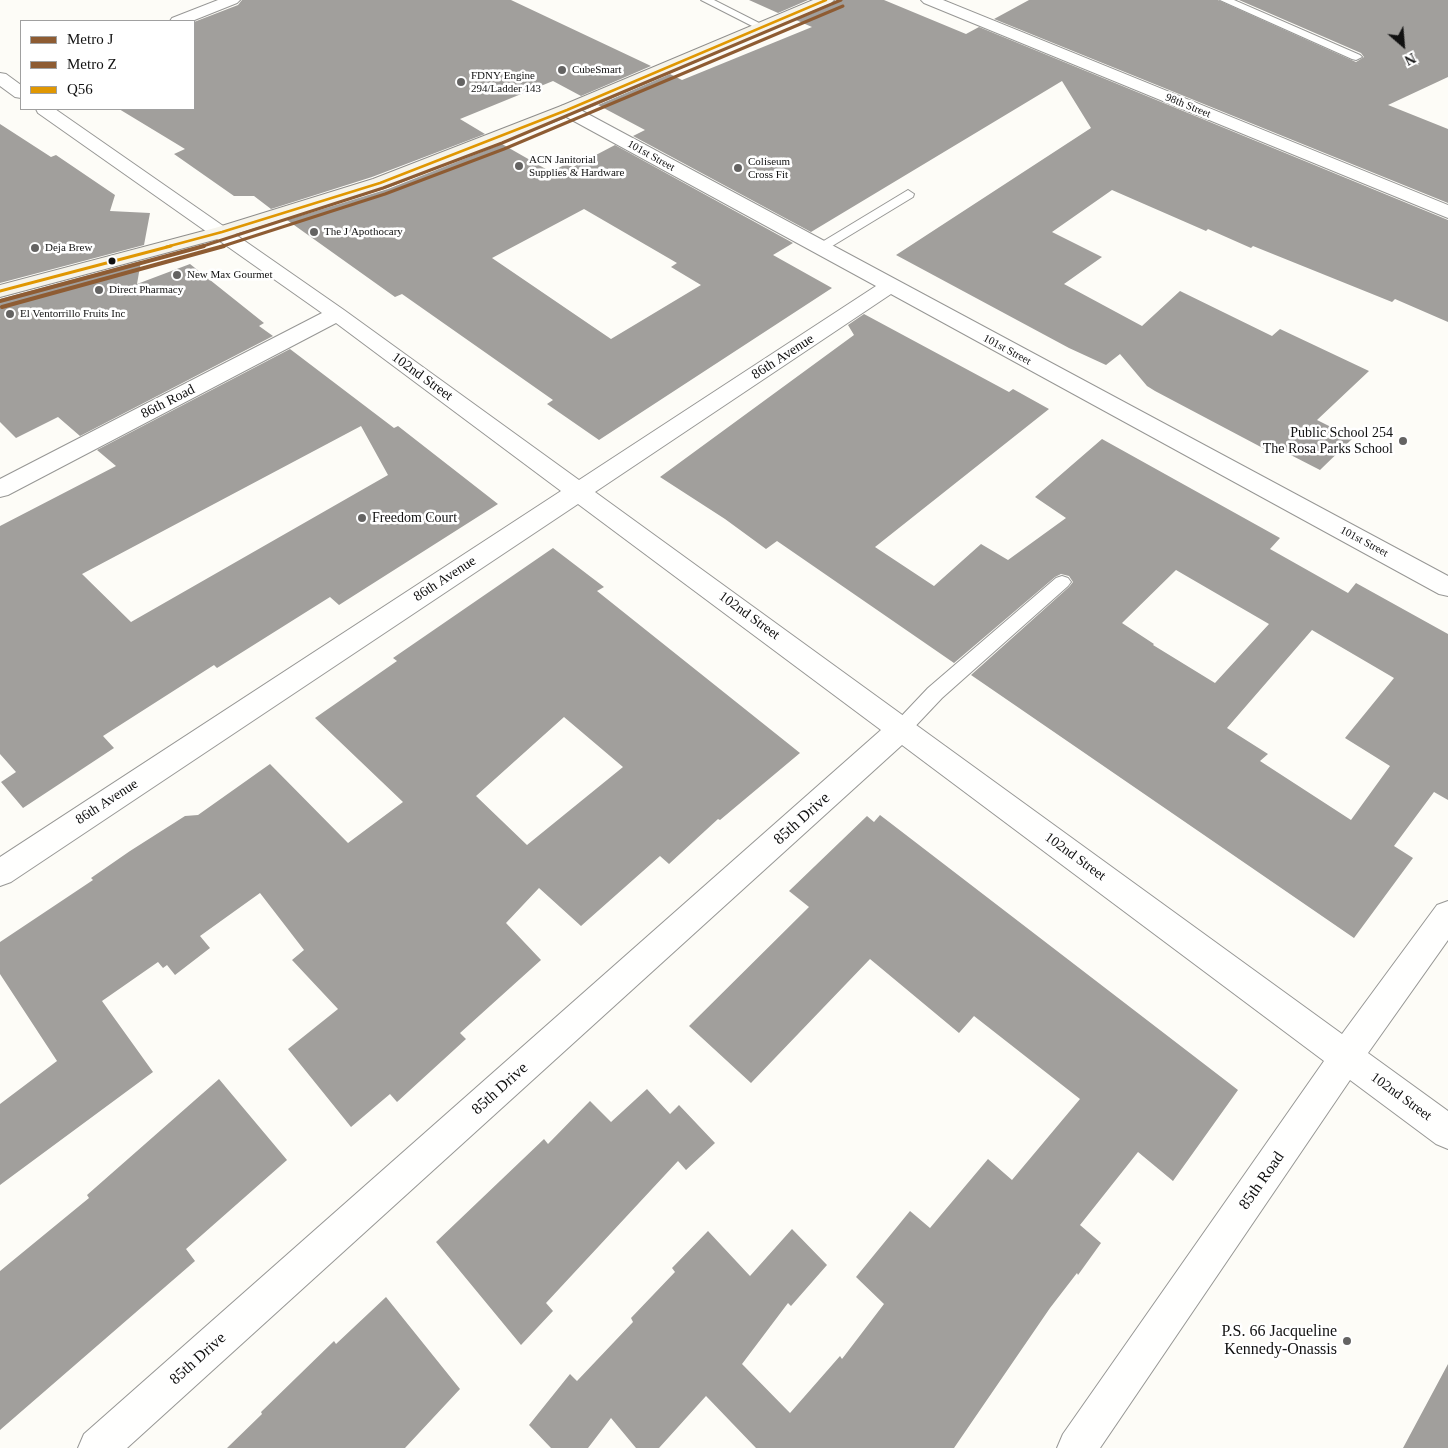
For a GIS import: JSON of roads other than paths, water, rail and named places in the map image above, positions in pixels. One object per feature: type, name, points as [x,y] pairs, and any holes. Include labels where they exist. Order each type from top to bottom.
[{"type":"main road","points":[[0,291],[222,232],[380,182],[567,110],[826,0]]},
{"type":"street","points":[[181,20],[232,0]]},
{"type":"street","name":"98th Street","points":[[929,0],[1448,212]]},
{"type":"street","name":"102nd Street","points":[[45,110],[337,314],[1448,1132]]},
{"type":"street","name":"101st Street","points":[[567,110],[1448,587]]},
{"type":"street","name":"86th Avenue","points":[[0,873],[890,286]]},
{"type":"street","name":"86th Road","points":[[0,489],[337,314]]},
{"type":"street","name":"85th Drive","points":[[98,1448],[901,729]]},
{"type":"street","name":"85th Road","points":[[1078,1448],[1348,1058],[1379,1009],[1448,915]]},
{"type":"lane","points":[[706,0],[762,26]]},
{"type":"lane","points":[[1225,0],[1356,56]]},
{"type":"lane","points":[[819,248],[908,194]]},
{"type":"lane","points":[[901,729],[935,693],[1062,582]]},
{"type":"metro line","name":"J","points":[[0,301],[196,248],[383,188],[502,143],[841,0]]},
{"type":"metro line","name":"Z","points":[[2,307],[198,254],[385,194],[504,149],[843,6]]},
{"type":"place","name":"CubeSmart","points":[[562,70]]},
{"type":"place","name":"FDNY Engine 294/Ladder 143","points":[[461,82]]},
{"type":"place","name":"ACN Janitorial Supplies & Hardware","points":[[519,166]]},
{"type":"place","name":"Coliseum Cross Fit","points":[[738,168]]},
{"type":"place","name":"The J Apothocary","points":[[314,232]]},
{"type":"place","name":"Deja Brew","points":[[35,248]]},
{"type":"place","name":"New Max Gourmet","points":[[177,275]]},
{"type":"place","name":"Direct Pharmacy","points":[[99,290]]},
{"type":"place","name":"El Ventorrillo Fruits Inc","points":[[10,314]]},
{"type":"place","name":"Public School 254 The Rosa Parks School","points":[[1403,441]]},
{"type":"place","name":"Freedom Court","points":[[362,518]]},
{"type":"place","name":"P.S. 66 Jacqueline Kennedy-Onassis","points":[[1347,1341]]}]
